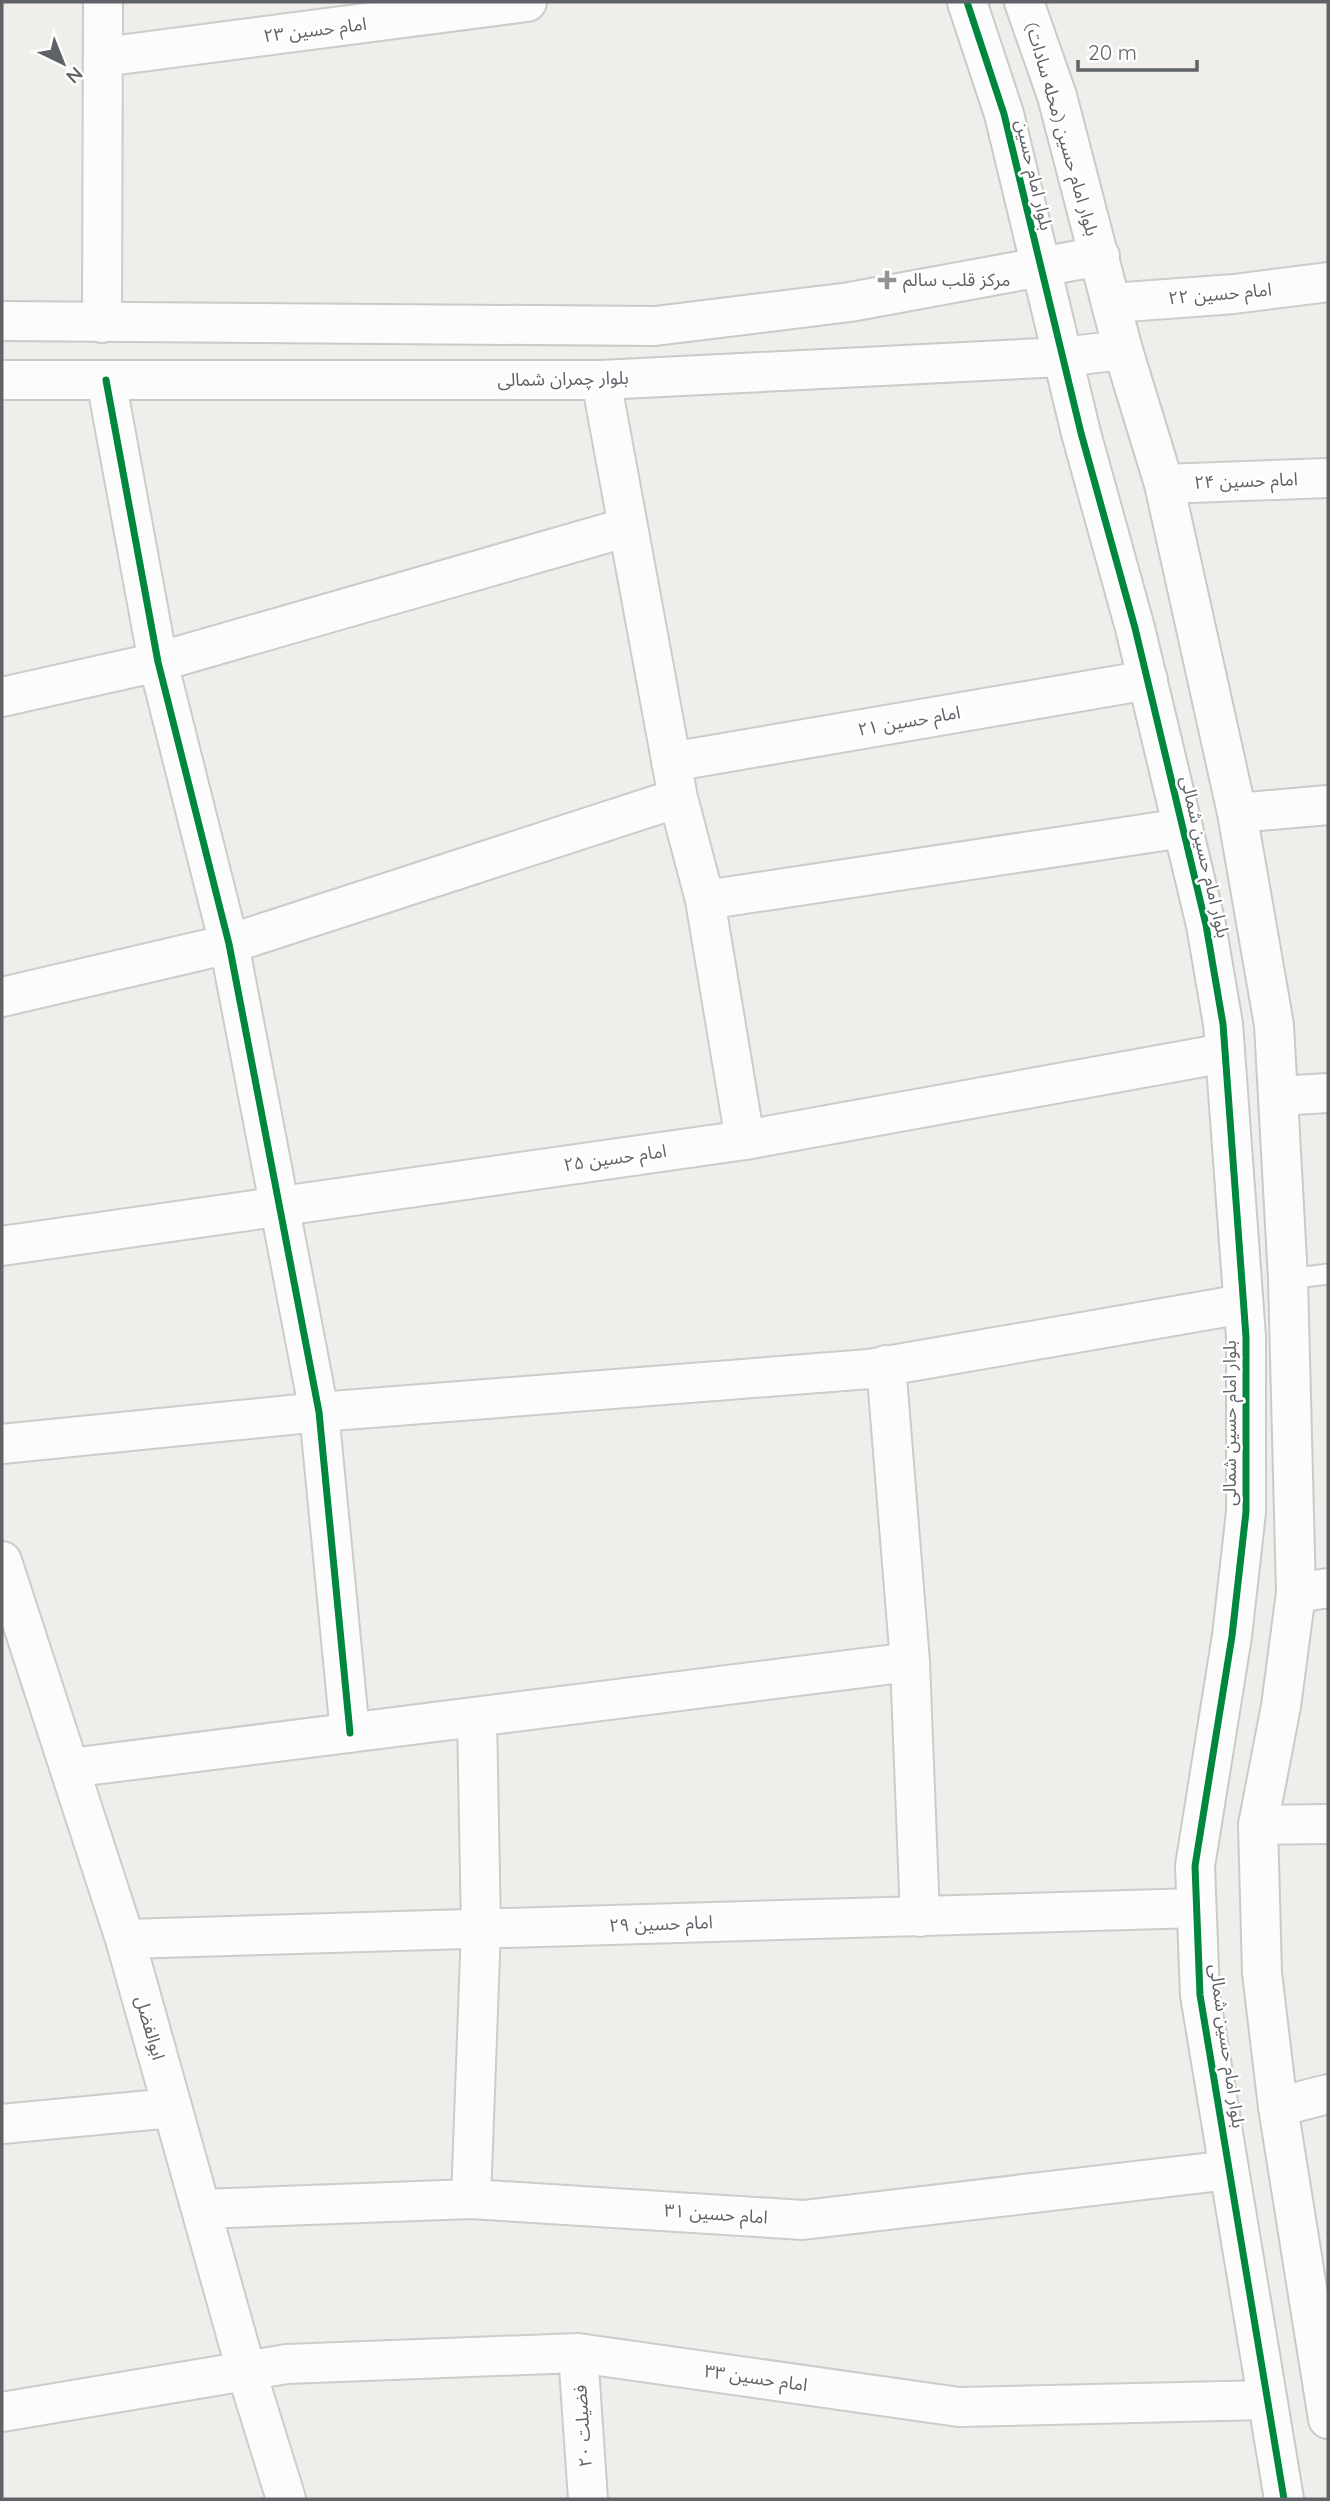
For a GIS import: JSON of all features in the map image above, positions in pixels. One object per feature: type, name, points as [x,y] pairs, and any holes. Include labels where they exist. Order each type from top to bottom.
[{"type":"street","points":[[102,323],[103,2]]},
{"type":"street","name":"امام حسین ۲۳","points":[[103,57],[527,2]]},
{"type":"street","name":"بلوار امام حسین","points":[[967,2],[1004,114],[1062,357]]},
{"type":"street","name":"بلوار امام حسین (محله سادات)","points":[[1024,2],[1057,96],[1100,256]]},
{"type":"street","points":[[2,321],[655,326],[850,302],[1100,256]]},
{"type":"street","name":"بلوار امام حسین شمالی","points":[[1100,256],[1123,350],[1164,484],[1237,813],[1273,1025],[1288,1279],[1312,1591],[1281,1706],[1258,1825],[1262,1973],[1278,2107],[1328,2409]]},
{"type":"street","name":"امام حسین ۲۲","points":[[1112,303],[1234,294],[1328,282]]},
{"type":"street","name":"بلوار چمران شمالی","points":[[2,380],[601,380],[1062,357],[1123,350]]},
{"type":"street","name":"بلوار امام حسین شمالی","points":[[1062,357],[1148,680],[1206,925],[1223,1024],[1246,1337],[1246,1511],[1232,1636],[1195,1866],[1196,1908],[1200,1995],[1284,2499]]},
{"type":"street","points":[[106,380],[158,662],[229,944],[319,1412],[350,1733]]},
{"type":"street","points":[[601,380],[674,780],[705,900],[745,1140]]},
{"type":"street","name":"امام حسین ۲۴","points":[[1164,484],[1328,478]]},
{"type":"street","points":[[2,697],[158,662],[628,527]]},
{"type":"street","name":"امام حسین ۲۱","points":[[2,997],[229,944],[674,780],[1148,680]]},
{"type":"street","points":[[1237,813],[1328,805]]},
{"type":"street","points":[[705,900],[1183,828]]},
{"type":"street","name":"امام حسین ۲۵","points":[[2,1246],[745,1140],[1225,1053]]},
{"type":"street","points":[[1278,1096],[1328,1093]]},
{"type":"street","points":[[2,1444],[319,1412],[886,1366],[1243,1304]]},
{"type":"street","points":[[886,1366],[910,1662],[920,1917]]},
{"type":"street","name":"ابوالفضل","points":[[2,1561],[125,1939],[246,2370],[286,2499]]},
{"type":"street","points":[[70,1768],[910,1662]]},
{"type":"street","points":[[471,2199],[481,1929],[477,1717]]},
{"type":"street","points":[[1258,1825],[1328,1824]]},
{"type":"street","name":"امام حسین ۲۹","points":[[125,1939],[1196,1908]]},
{"type":"street","points":[[1278,2107],[1328,2094]]},
{"type":"street","points":[[2,2124],[172,2108]]},
{"type":"street","name":"امام حسین ۳۱","points":[[201,2209],[471,2199],[803,2220],[1229,2170]]},
{"type":"street","points":[[1251,2305],[1309,2303]]},
{"type":"street","name":"امام حسین ۳۳","points":[[2,2412],[287,2364],[578,2353],[959,2407],[1267,2400]]},
{"type":"street","name":"فضیلت ۲۰","points":[[578,2353],[588,2499]]},
{"type":"lane","points":[[1288,1279],[1328,1274]]},
{"type":"cycle path","points":[[967,2],[1004,114],[1081,433],[1135,628],[1206,925],[1223,1024],[1246,1337],[1246,1512],[1232,1636],[1195,1866],[1200,1995],[1284,2499]]},
{"type":"cycle path","points":[[106,380],[158,662],[229,944],[319,1412],[350,1733]]},
{"type":"place","name":"مرکز قلب سالم","points":[[887,280]]}]
